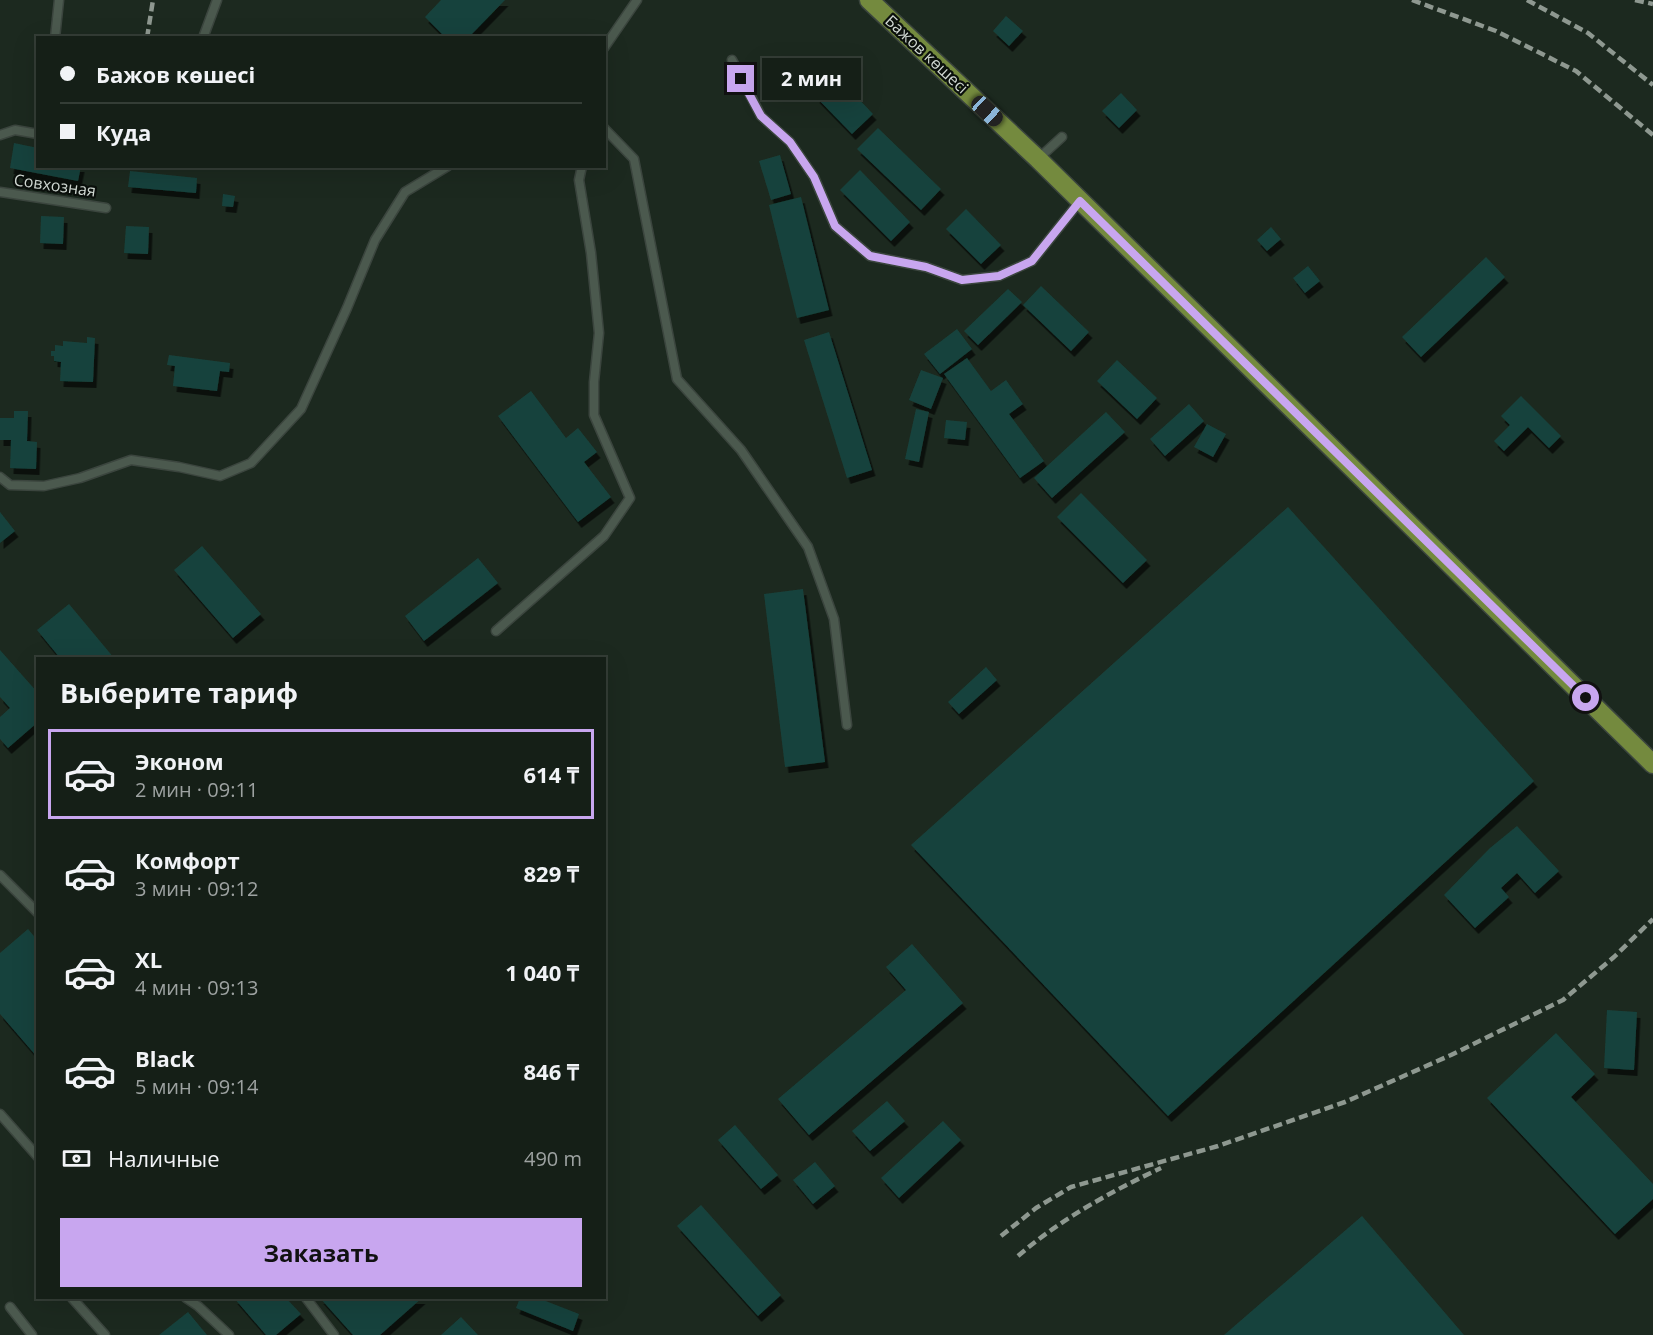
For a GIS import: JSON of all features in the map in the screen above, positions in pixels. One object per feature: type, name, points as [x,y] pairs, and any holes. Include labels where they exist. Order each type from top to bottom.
[{"type":"main road","name":"Бажов көшесі","points":[[869,0],[1038,159],[1653,764]]},
{"type":"lane","points":[[55,36],[59,0]]},
{"type":"lane","points":[[204,36],[217,0]]},
{"type":"lane","points":[[606,45],[637,0]]},
{"type":"lane","points":[[732,60],[761,116],[790,142],[814,177],[835,226],[870,256],[926,267],[962,280],[999,276],[1032,261],[1080,201]]},
{"type":"lane","points":[[0,135],[15,130],[36,134]]},
{"type":"lane","points":[[606,130],[634,159],[677,379],[741,450],[808,547],[834,619],[847,726]]},
{"type":"lane","points":[[1038,159],[1062,137]]},
{"type":"lane","points":[[0,477],[10,485],[44,486],[80,478],[131,460],[179,466],[220,476],[251,463],[301,409],[375,240],[405,192],[445,168]]},
{"type":"lane","points":[[496,631],[604,536],[630,498],[594,416],[594,382],[599,333],[591,253],[579,180],[582,168]]},
{"type":"lane","name":"Совхозная","points":[[0,192],[106,208]]},
{"type":"lane","points":[[0,875],[36,911]]},
{"type":"lane","points":[[0,1114],[36,1155]]},
{"type":"lane","points":[[73,1299],[105,1335]]},
{"type":"lane","points":[[188,1299],[229,1335]]},
{"type":"lane","points":[[307,1299],[334,1335]]},
{"type":"lane","points":[[10,1307],[32,1335]]},
{"type":"building","points":[[441,0],[505,0],[470,36],[444,36],[425,17]]},
{"type":"building","points":[[1006,16],[1023,31],[1009,46],[993,31]]},
{"type":"building","points":[[837,76],[873,114],[852,134],[816,97]]},
{"type":"building","points":[[1121,93],[1137,110],[1119,128],[1102,111]]},
{"type":"building","points":[[878,128],[941,189],[921,210],[857,149]]},
{"type":"building","points":[[14,143],[36,148],[36,168],[81,168],[78,181],[10,168]]},
{"type":"building","points":[[780,155],[791,194],[771,200],[759,161]]},
{"type":"building","points":[[860,170],[910,222],[891,241],[840,190]]},
{"type":"building","points":[[130,171],[197,178],[196,193],[128,187]]},
{"type":"building","points":[[223,194],[235,196],[233,207],[222,206]]},
{"type":"building","points":[[801,197],[829,310],[797,318],[769,205]]},
{"type":"building","points":[[966,209],[1001,245],[981,264],[946,229]]},
{"type":"building","points":[[41,216],[64,217],[63,244],[40,243]]},
{"type":"building","points":[[126,226],[149,227],[148,254],[124,253]]},
{"type":"building","points":[[1271,227],[1281,239],[1267,251],[1257,240]]},
{"type":"building","points":[[1486,257],[1505,277],[1421,357],[1402,337]]},
{"type":"building","points":[[1308,266],[1320,281],[1305,293],[1293,278]]},
{"type":"building","points":[[1041,286],[1089,332],[1071,351],[1023,305]]},
{"type":"building","points":[[1008,289],[1022,302],[978,345],[964,331]]},
{"type":"building","points":[[957,329],[972,349],[940,374],[924,354]]},
{"type":"building","points":[[829,332],[872,470],[847,478],[804,340]]},
{"type":"building","points":[[87,337],[95,338],[93,382],[60,381],[61,362],[54,361],[51,351],[55,351],[55,345],[63,346],[63,341],[87,343]]},
{"type":"building","points":[[169,355],[230,363],[229,372],[220,371],[217,391],[173,386],[175,366],[167,365]]},
{"type":"building","points":[[967,358],[991,391],[1006,380],[1023,404],[1009,414],[1044,461],[1020,478],[944,374]]},
{"type":"building","points":[[1117,360],[1157,398],[1137,419],[1097,381]]},
{"type":"building","points":[[921,370],[943,378],[931,409],[909,400]]},
{"type":"building","points":[[531,391],[566,438],[578,428],[597,452],[584,462],[611,497],[578,522],[498,416]]},
{"type":"building","points":[[1521,396],[1561,436],[1549,448],[1528,427],[1504,451],[1494,441],[1510,425],[1501,416]]},
{"type":"building","points":[[1189,404],[1204,421],[1165,456],[1150,439]]},
{"type":"building","points":[[916,409],[929,412],[919,462],[905,459]]},
{"type":"building","points":[[14,411],[28,411],[27,441],[37,442],[36,469],[10,468],[11,440],[0,440],[0,418],[14,418]]},
{"type":"building","points":[[1106,412],[1125,432],[1052,498],[1034,478]]},
{"type":"building","points":[[946,420],[967,422],[965,440],[944,438]]},
{"type":"building","points":[[1207,424],[1226,434],[1213,457],[1194,447]]},
{"type":"building","points":[[1081,493],[1147,560],[1123,583],[1057,517]]},
{"type":"building","points":[[1288,507],[1534,781],[1168,1116],[911,845]]},
{"type":"building","points":[[0,512],[15,531],[0,543]]},
{"type":"building","points":[[202,546],[261,614],[233,638],[174,570]]},
{"type":"building","points":[[478,558],[498,583],[424,641],[405,616]]},
{"type":"building","points":[[803,589],[825,762],[785,767],[764,594]]},
{"type":"building","points":[[69,604],[113,657],[59,657],[37,630]]},
{"type":"building","points":[[0,650],[36,691],[36,724],[8,748],[0,739],[0,717],[10,708],[0,697]]},
{"type":"building","points":[[986,667],[997,680],[959,714],[948,702]]},
{"type":"building","points":[[1517,826],[1559,871],[1535,893],[1517,873],[1501,888],[1509,897],[1475,928],[1444,895],[1490,848]]},
{"type":"building","points":[[28,929],[36,939],[36,1056],[0,1014],[0,953]]},
{"type":"building","points":[[912,944],[963,1003],[809,1135],[778,1099],[906,990],[886,967]]},
{"type":"building","points":[[1607,1010],[1637,1012],[1634,1070],[1604,1068]]},
{"type":"building","points":[[1556,1033],[1595,1074],[1571,1097],[1653,1184],[1653,1199],[1615,1234],[1487,1098]]},
{"type":"building","points":[[887,1101],[905,1121],[870,1151],[852,1131]]},
{"type":"building","points":[[943,1121],[961,1140],[899,1198],[881,1178]]},
{"type":"building","points":[[735,1125],[778,1175],[761,1189],[718,1140]]},
{"type":"building","points":[[815,1162],[835,1186],[813,1204],[793,1180]]},
{"type":"building","points":[[701,1205],[781,1295],[758,1316],[677,1226]]},
{"type":"building","points":[[1362,1216],[1464,1335],[1224,1335]]},
{"type":"building","points":[[235,1299],[287,1299],[301,1314],[276,1335],[266,1335]]},
{"type":"building","points":[[321,1299],[421,1299],[380,1335],[353,1335]]},
{"type":"building","points":[[520,1299],[541,1299],[579,1314],[573,1331],[516,1308]]},
{"type":"building","points":[[188,1312],[207,1335],[159,1335]]},
{"type":"building","points":[[461,1317],[478,1335],[441,1335]]},
{"type":"railway","points":[[147,36],[153,0]]},
{"type":"railway","points":[[1412,0],[1496,31],[1576,71],[1653,135]]},
{"type":"railway","points":[[1527,0],[1588,33],[1653,85]]},
{"type":"railway","points":[[1635,0],[1653,4]]},
{"type":"railway","points":[[1001,1236],[1036,1208],[1071,1187],[1218,1146],[1345,1102],[1451,1055],[1563,1000],[1614,957],[1653,919]]},
{"type":"railway","points":[[1018,1256],[1051,1230],[1086,1207],[1161,1168]]},
{"type":"route","points":[[741,79],[761,116],[790,142],[814,177],[835,226],[870,256],[926,267],[962,280],[999,276],[1032,261],[1080,201],[1586,698]]}]
